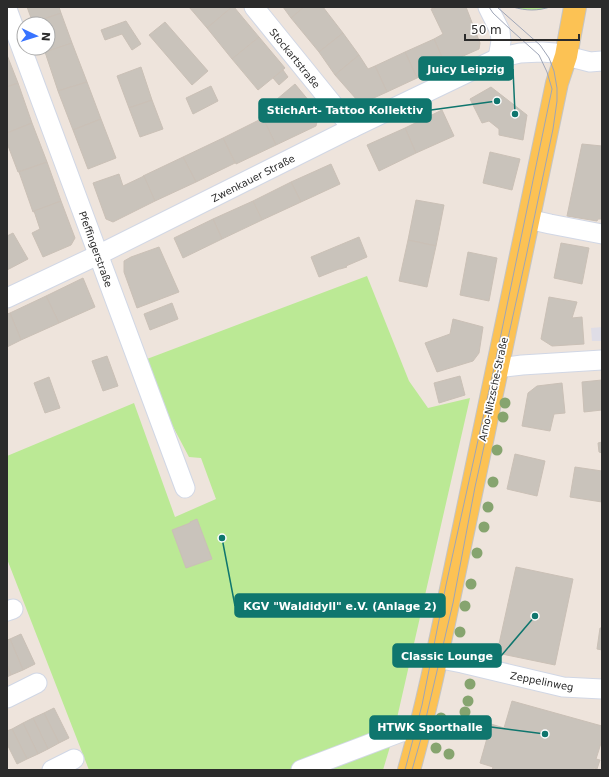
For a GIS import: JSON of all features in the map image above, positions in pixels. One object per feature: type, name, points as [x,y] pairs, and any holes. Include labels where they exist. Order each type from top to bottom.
[{"type":"main road","name":"Arno-Nitzsche-Straße","points":[[409,770],[420,731],[436,658],[498,368],[528,218],[557,83],[566,56],[575,7]]},
{"type":"street","name":"Stockartstraße","points":[[254,7],[352,128]]},
{"type":"street","points":[[488,7],[500,31],[501,42],[498,58]]},
{"type":"street","name":"Pfeffingerstraße","points":[[7,9],[185,488]]},
{"type":"street","name":"Zwenkauer Straße","points":[[7,298],[98,255],[352,128],[498,58],[520,53],[542,52],[555,53],[590,62],[602,61]]},
{"type":"street","points":[[528,218],[550,224],[602,234]]},
{"type":"street","points":[[498,368],[602,360]]},
{"type":"street","name":"Zeppelinweg","points":[[436,658],[563,687],[602,690]]},
{"type":"street","points":[[7,698],[37,683]]},
{"type":"street","points":[[301,770],[401,732],[420,731]]},
{"type":"street","points":[[52,770],[74,759]]},
{"type":"shaded area","points":[[602,327],[602,341],[592,341],[591,328]]},
{"type":"green space","points":[[513,7],[549,7],[540,10],[531,10]]},
{"type":"green space","points":[[367,276],[409,381],[428,408],[470,398],[392,740],[383,770],[89,770],[7,559],[7,456],[134,403],[175,517],[216,499],[201,458],[189,457],[139,362]]},
{"type":"building","points":[[27,7],[59,7],[61,13],[53,16],[30,16]]},
{"type":"building","points":[[189,7],[232,7],[207,28]]},
{"type":"building","points":[[232,7],[234,7],[259,37],[232,59],[207,28]]},
{"type":"building","points":[[283,7],[304,7],[291,18]]},
{"type":"building","points":[[304,7],[323,7],[343,33],[319,52],[291,18]]},
{"type":"building","points":[[438,7],[466,7],[480,43],[479,49],[445,64],[434,39],[443,34],[431,9]]},
{"type":"building","points":[[61,13],[72,43],[56,48],[56,16],[53,16]]},
{"type":"building","points":[[126,21],[141,44],[132,50],[122,34],[105,40],[101,30]]},
{"type":"building","points":[[165,22],[208,71],[192,85],[149,35]]},
{"type":"building","points":[[343,33],[359,55],[335,75],[319,52]]},
{"type":"building","points":[[259,37],[285,68],[258,90],[232,59]]},
{"type":"building","points":[[434,39],[445,64],[417,78],[405,52]]},
{"type":"building","points":[[72,43],[87,82],[58,91],[46,56],[56,56],[56,48]]},
{"type":"building","points":[[405,52],[417,78],[387,92],[375,66]]},
{"type":"building","points":[[7,55],[18,83],[7,87]]},
{"type":"building","points":[[359,55],[368,69],[375,66],[387,92],[367,101],[357,100],[335,75]]},
{"type":"building","points":[[141,67],[152,100],[129,108],[117,76]]},
{"type":"building","points":[[283,70],[288,77],[279,85],[273,78]]},
{"type":"building","points":[[87,82],[101,119],[73,130],[58,91]]},
{"type":"building","points":[[18,83],[32,123],[7,133],[7,87]]},
{"type":"building","points":[[295,84],[319,113],[316,126],[276,145],[264,121],[284,111],[276,103],[276,100]]},
{"type":"building","points":[[211,86],[218,101],[193,114],[186,98]]},
{"type":"building","points":[[491,87],[527,115],[523,140],[499,135],[499,129],[489,121],[482,123],[470,99]]},
{"type":"building","points":[[152,100],[163,129],[140,137],[129,108]]},
{"type":"building","points":[[442,110],[454,136],[416,153],[405,128]]},
{"type":"building","points":[[263,118],[276,145],[236,164],[223,138]]},
{"type":"building","points":[[101,119],[116,158],[88,169],[73,130]]},
{"type":"building","points":[[32,123],[47,162],[18,172],[7,143],[7,133]]},
{"type":"building","points":[[405,128],[416,153],[379,171],[367,145]]},
{"type":"building","points":[[223,138],[235,163],[196,182],[183,157]]},
{"type":"building","points":[[582,144],[602,146],[602,219],[598,219],[597,221],[567,216]]},
{"type":"building","points":[[490,152],[520,159],[512,190],[483,183]]},
{"type":"building","points":[[183,157],[196,182],[155,201],[143,176]]},
{"type":"building","points":[[47,162],[61,201],[33,212],[19,172]]},
{"type":"building","points":[[331,164],[340,184],[301,202],[291,182]]},
{"type":"building","points":[[119,174],[123,186],[144,176],[155,201],[113,222],[106,219],[93,183]]},
{"type":"building","points":[[291,182],[301,202],[262,220],[253,201]]},
{"type":"building","points":[[416,200],[444,205],[436,246],[408,240]]},
{"type":"building","points":[[61,201],[75,238],[71,245],[43,257],[32,233],[40,229],[34,211]]},
{"type":"building","points":[[253,201],[262,220],[222,239],[213,219]]},
{"type":"building","points":[[213,219],[222,239],[183,258],[174,238]]},
{"type":"building","points":[[13,233],[28,259],[7,270],[7,236]]},
{"type":"building","points":[[359,237],[367,257],[346,266],[347,267],[319,277],[311,257]]},
{"type":"building","points":[[408,240],[436,246],[427,287],[399,281]]},
{"type":"building","points":[[561,243],[589,248],[582,284],[554,278]]},
{"type":"building","points":[[159,247],[179,292],[137,308],[124,272],[124,261]]},
{"type":"building","points":[[468,252],[497,258],[489,301],[460,295]]},
{"type":"building","points":[[83,278],[95,307],[59,323],[46,296]]},
{"type":"building","points":[[46,296],[59,323],[21,340],[10,313]]},
{"type":"building","points":[[549,297],[577,302],[572,318],[582,317],[584,344],[552,346],[541,339]]},
{"type":"building","points":[[172,303],[178,319],[150,330],[144,314]]},
{"type":"building","points":[[10,313],[21,340],[7,347],[7,314]]},
{"type":"building","points":[[453,319],[483,327],[479,353],[473,361],[437,372],[425,343],[450,334]]},
{"type":"building","points":[[107,356],[118,386],[103,391],[92,361]]},
{"type":"building","points":[[460,376],[465,395],[439,403],[434,383]]},
{"type":"building","points":[[49,377],[60,408],[45,413],[34,383]]},
{"type":"building","points":[[602,380],[602,410],[584,412],[582,382]]},
{"type":"building","points":[[562,383],[565,413],[554,414],[550,431],[522,426],[528,393],[537,386]]},
{"type":"building","points":[[602,442],[602,453],[599,452],[598,443]]},
{"type":"building","points":[[515,454],[545,461],[537,496],[507,489]]},
{"type":"building","points":[[575,467],[602,471],[602,502],[570,497]]},
{"type":"building","points":[[197,519],[212,559],[186,568],[172,530]]},
{"type":"building","points":[[516,567],[573,579],[555,665],[497,653]]},
{"type":"building","points":[[600,628],[602,628],[602,650],[597,649]]},
{"type":"building","points":[[21,634],[35,664],[23,670],[10,639]]},
{"type":"building","points":[[10,639],[23,670],[11,675],[7,665],[7,640]]},
{"type":"building","points":[[7,665],[11,675],[7,677]]},
{"type":"building","points":[[512,701],[602,726],[602,740],[596,759],[600,760],[597,769],[492,770],[493,767],[480,763],[491,724],[504,728]]},
{"type":"building","points":[[54,708],[69,738],[59,743],[44,713]]},
{"type":"building","points":[[44,713],[59,743],[48,749],[33,718]]},
{"type":"building","points":[[33,718],[48,749],[38,754],[23,723]]},
{"type":"building","points":[[23,723],[38,754],[27,759],[12,729]]},
{"type":"building","points":[[12,729],[27,759],[17,764],[7,744],[7,731]]},
{"type":"tram line","points":[[405,770],[422,705],[446,585],[494,368],[552,89],[547,72],[539,55],[493,13],[489,7]]},
{"type":"tram line","points":[[412,770],[422,735],[453,603],[475,487],[526,257],[553,129],[557,101],[557,88],[554,71],[549,58],[540,45],[497,7]]},
{"type":"tram line","points":[[513,7],[532,10],[550,7]]},
{"type":"place","name":"StichArt- Tattoo Kollektiv","points":[[497,101]]},
{"type":"place","name":"Juicy Leipzig","points":[[515,114]]},
{"type":"place","name":"KGV \"Waldidyll\" e.V. (Anlage 2)","points":[[222,538]]},
{"type":"place","name":"Classic Lounge","points":[[535,616]]},
{"type":"place","name":"HTWK Sporthalle","points":[[545,734]]}]
